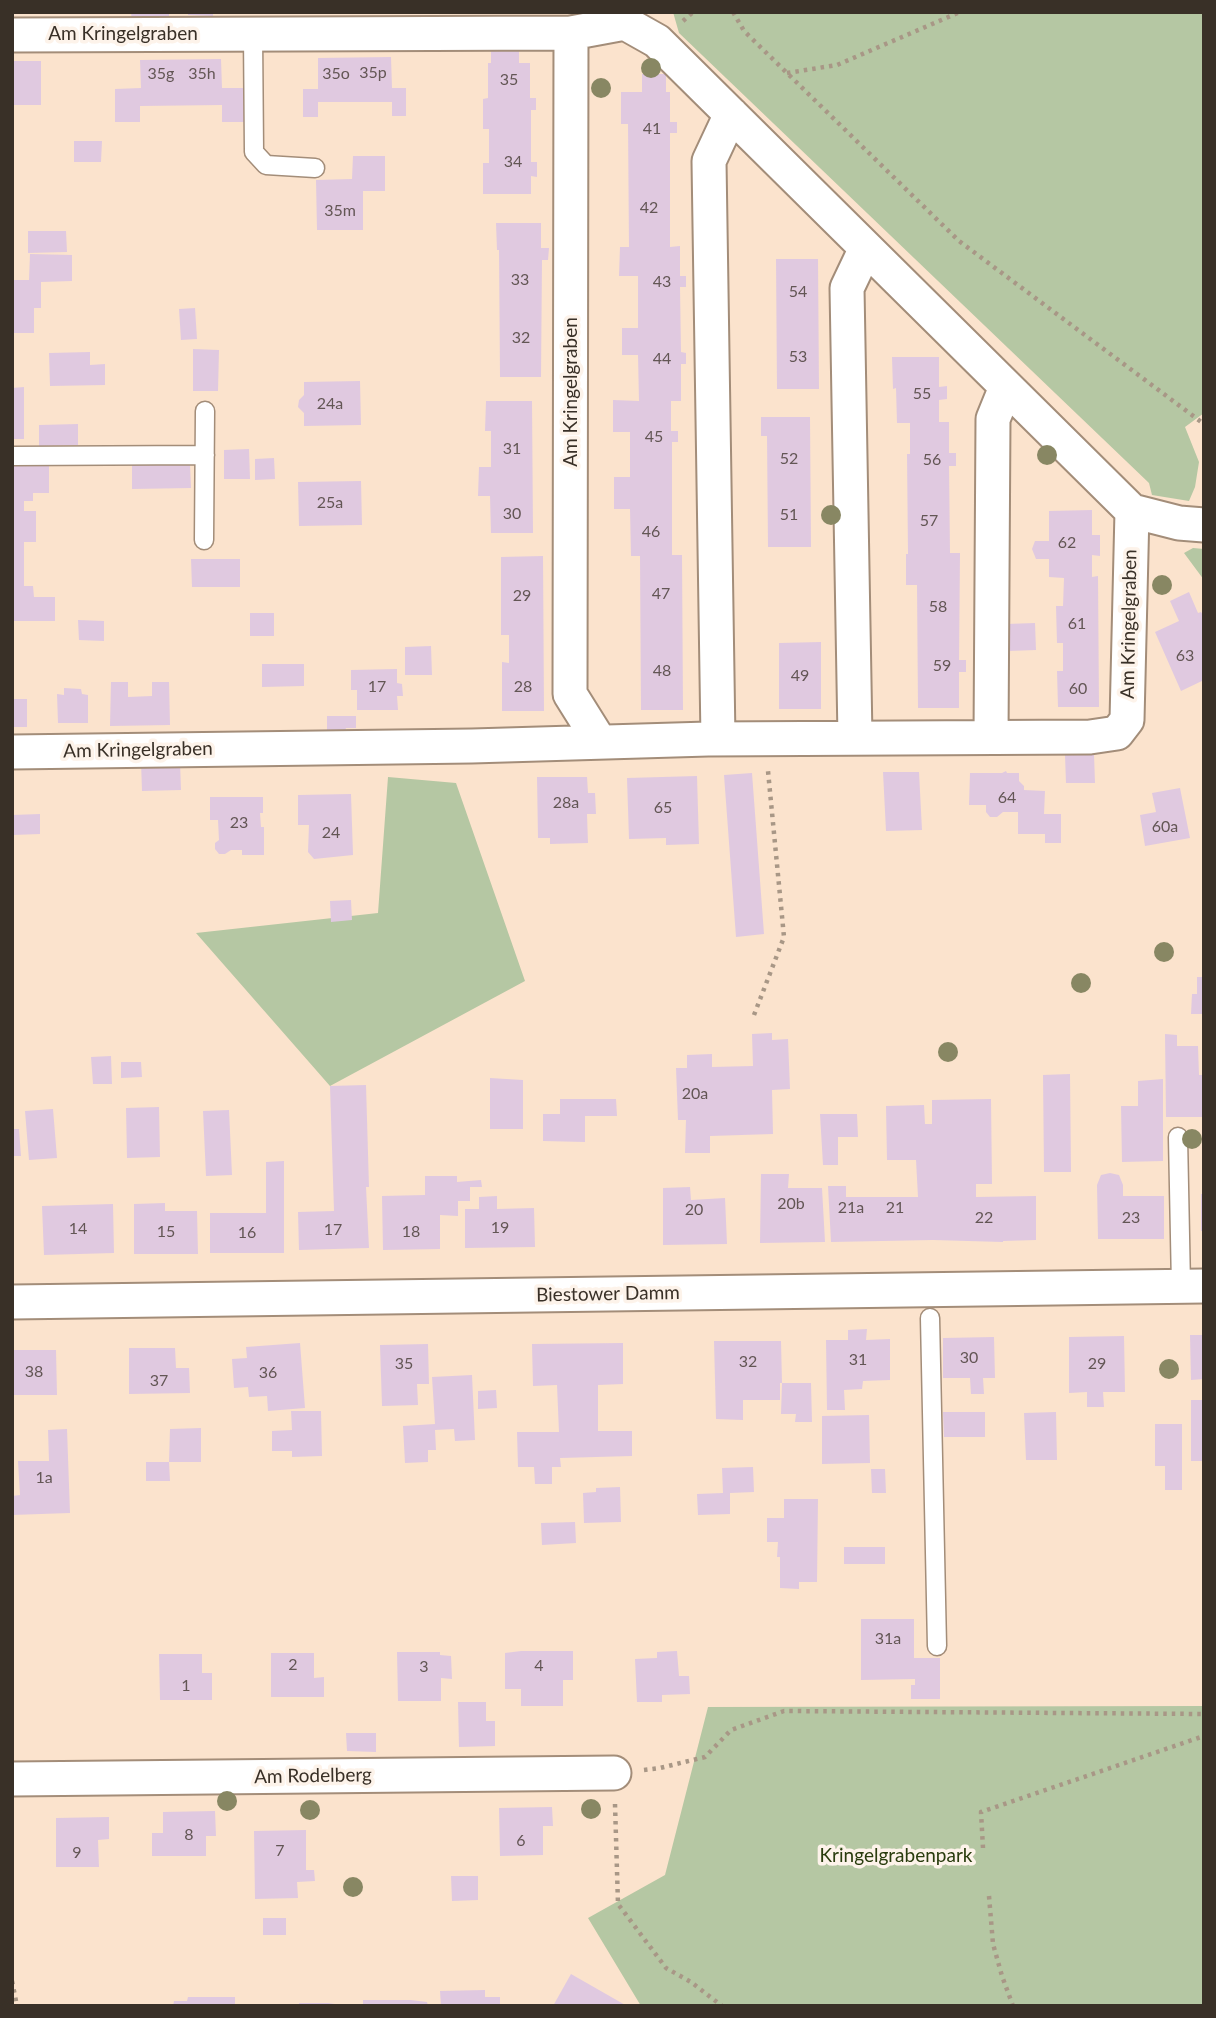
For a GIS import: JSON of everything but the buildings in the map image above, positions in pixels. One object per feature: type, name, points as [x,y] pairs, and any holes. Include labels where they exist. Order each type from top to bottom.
[{"type":"street","name":"Am Kringelgraben","points":[[12,35],[571,33],[624,17],[657,41],[1132,511],[1178,523],[1204,525]]},
{"type":"street","name":"Am Kringelgraben","points":[[571,33],[570,694],[600,742]]},
{"type":"street","points":[[718,739],[709,161],[731,114]]},
{"type":"street","points":[[855,737],[847,288],[866,248]]},
{"type":"street","points":[[991,737],[993,419],[1006,387]]},
{"type":"street","name":"Am Kringelgraben","points":[[12,752],[472,746],[765,738],[1090,737],[1117,733],[1127,720],[1132,511]]},
{"type":"street","name":"Biestower Damm","points":[[12,1302],[1193,1286]]},
{"type":"street","name":"Am Rodelberg","points":[[12,1779],[614,1773]]},
{"type":"lane","points":[[253,33],[254,152],[266,165],[315,168]]},
{"type":"lane","points":[[204,540],[205,411]]},
{"type":"lane","points":[[12,456],[205,455]]},
{"type":"lane","points":[[1178,1137],[1193,1286]]},
{"type":"lane","points":[[930,1318],[937,1646]]},
{"type":"path","points":[[733,12],[744,31],[959,241],[1204,424]]},
{"type":"path","points":[[787,73],[836,65],[960,12]]},
{"type":"path","points":[[754,1015],[784,937],[765,738]]},
{"type":"path","points":[[660,1768],[705,1757],[732,1730],[784,1711],[1204,1714]]},
{"type":"path","points":[[983,1848],[981,1812],[1204,1736]]},
{"type":"path","points":[[614,1773],[618,1903],[666,1968],[691,1982],[722,2006]]},
{"type":"path","points":[[989,1896],[993,1944],[1013,2006]]},
{"type":"path","points":[[12,1981],[17,2006]]},
{"type":"green space","points":[[673,12],[1204,12],[1204,413],[1185,427],[1199,462],[1195,487],[1189,501],[1152,495],[1149,483],[679,33]]},
{"type":"green space","points":[[1193,548],[1204,549],[1204,580],[1184,553]]},
{"type":"green space","points":[[388,777],[456,783],[525,981],[330,1086],[196,933],[378,913]]},
{"type":"green space","name":"Kringelgrabenpark","points":[[1204,1706],[1204,2006],[641,2006],[588,1918],[665,1875],[708,1707]]}]
